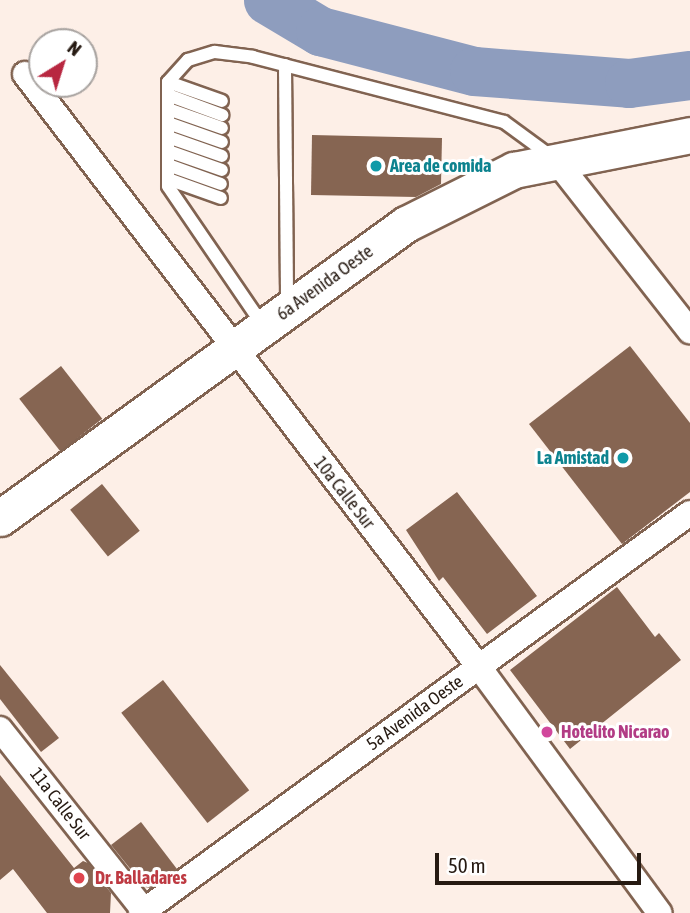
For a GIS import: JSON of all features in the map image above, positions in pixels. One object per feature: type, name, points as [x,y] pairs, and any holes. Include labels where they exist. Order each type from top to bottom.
[{"type":"street","name":"10a Calle Sur","points":[[25,74],[232,350],[479,667],[660,913]]},
{"type":"street","name":"6a Avenida Oeste","points":[[0,518],[406,224],[494,177],[555,159],[690,135]]},
{"type":"street","points":[[555,159],[690,331]]},
{"type":"street","name":"5a Avenida Oeste","points":[[143,912],[690,513]]},
{"type":"street","name":"11a Calle Sur","points":[[0,729],[143,912]]},
{"type":"lane","points":[[275,319],[168,186],[169,82],[188,60],[215,52],[285,65],[504,122],[555,159]]},
{"type":"lane","points":[[275,319],[285,65]]},
{"type":"lane","points":[[169,82],[222,101]]},
{"type":"lane","points":[[169,95],[222,115]]},
{"type":"lane","points":[[168,109],[222,128]]},
{"type":"lane","points":[[168,123],[222,142]]},
{"type":"lane","points":[[168,137],[222,156]]},
{"type":"lane","points":[[168,151],[222,170]]},
{"type":"lane","points":[[168,165],[221,184]]},
{"type":"lane","points":[[168,179],[221,198]]},
{"type":"building","name":"Area de comida","points":[[312,135],[442,138],[441,184],[416,197],[311,195]]},
{"type":"building","name":"La Amistad","points":[[630,346],[690,423],[690,492],[622,544],[529,424]]},
{"type":"building","points":[[61,366],[102,419],[60,451],[19,399]]},
{"type":"building","points":[[102,484],[140,531],[108,556],[70,510]]},
{"type":"building","points":[[457,492],[537,596],[487,634],[443,577],[439,581],[406,530]]},
{"type":"building","points":[[617,587],[655,637],[659,633],[681,660],[570,749],[510,670]]},
{"type":"building","points":[[0,665],[59,738],[41,752],[0,699]]},
{"type":"building","points":[[163,680],[249,790],[207,823],[121,713]]},
{"type":"building","points":[[0,775],[74,868],[83,861],[88,863],[111,893],[110,913],[47,913],[13,869],[0,880]]},
{"type":"building","points":[[141,822],[177,869],[151,888],[145,887],[111,845]]},
{"type":"waterway","points":[[268,0],[320,31],[474,71],[629,83],[690,75]]},
{"type":"place","name":"Area de comida","points":[[376,166]]},
{"type":"place","name":"La Amistad","points":[[623,458]]},
{"type":"place","name":"Hotelito Nicarao","points":[[547,732]]},
{"type":"place","name":"Dr. Balladares","points":[[79,878]]}]
